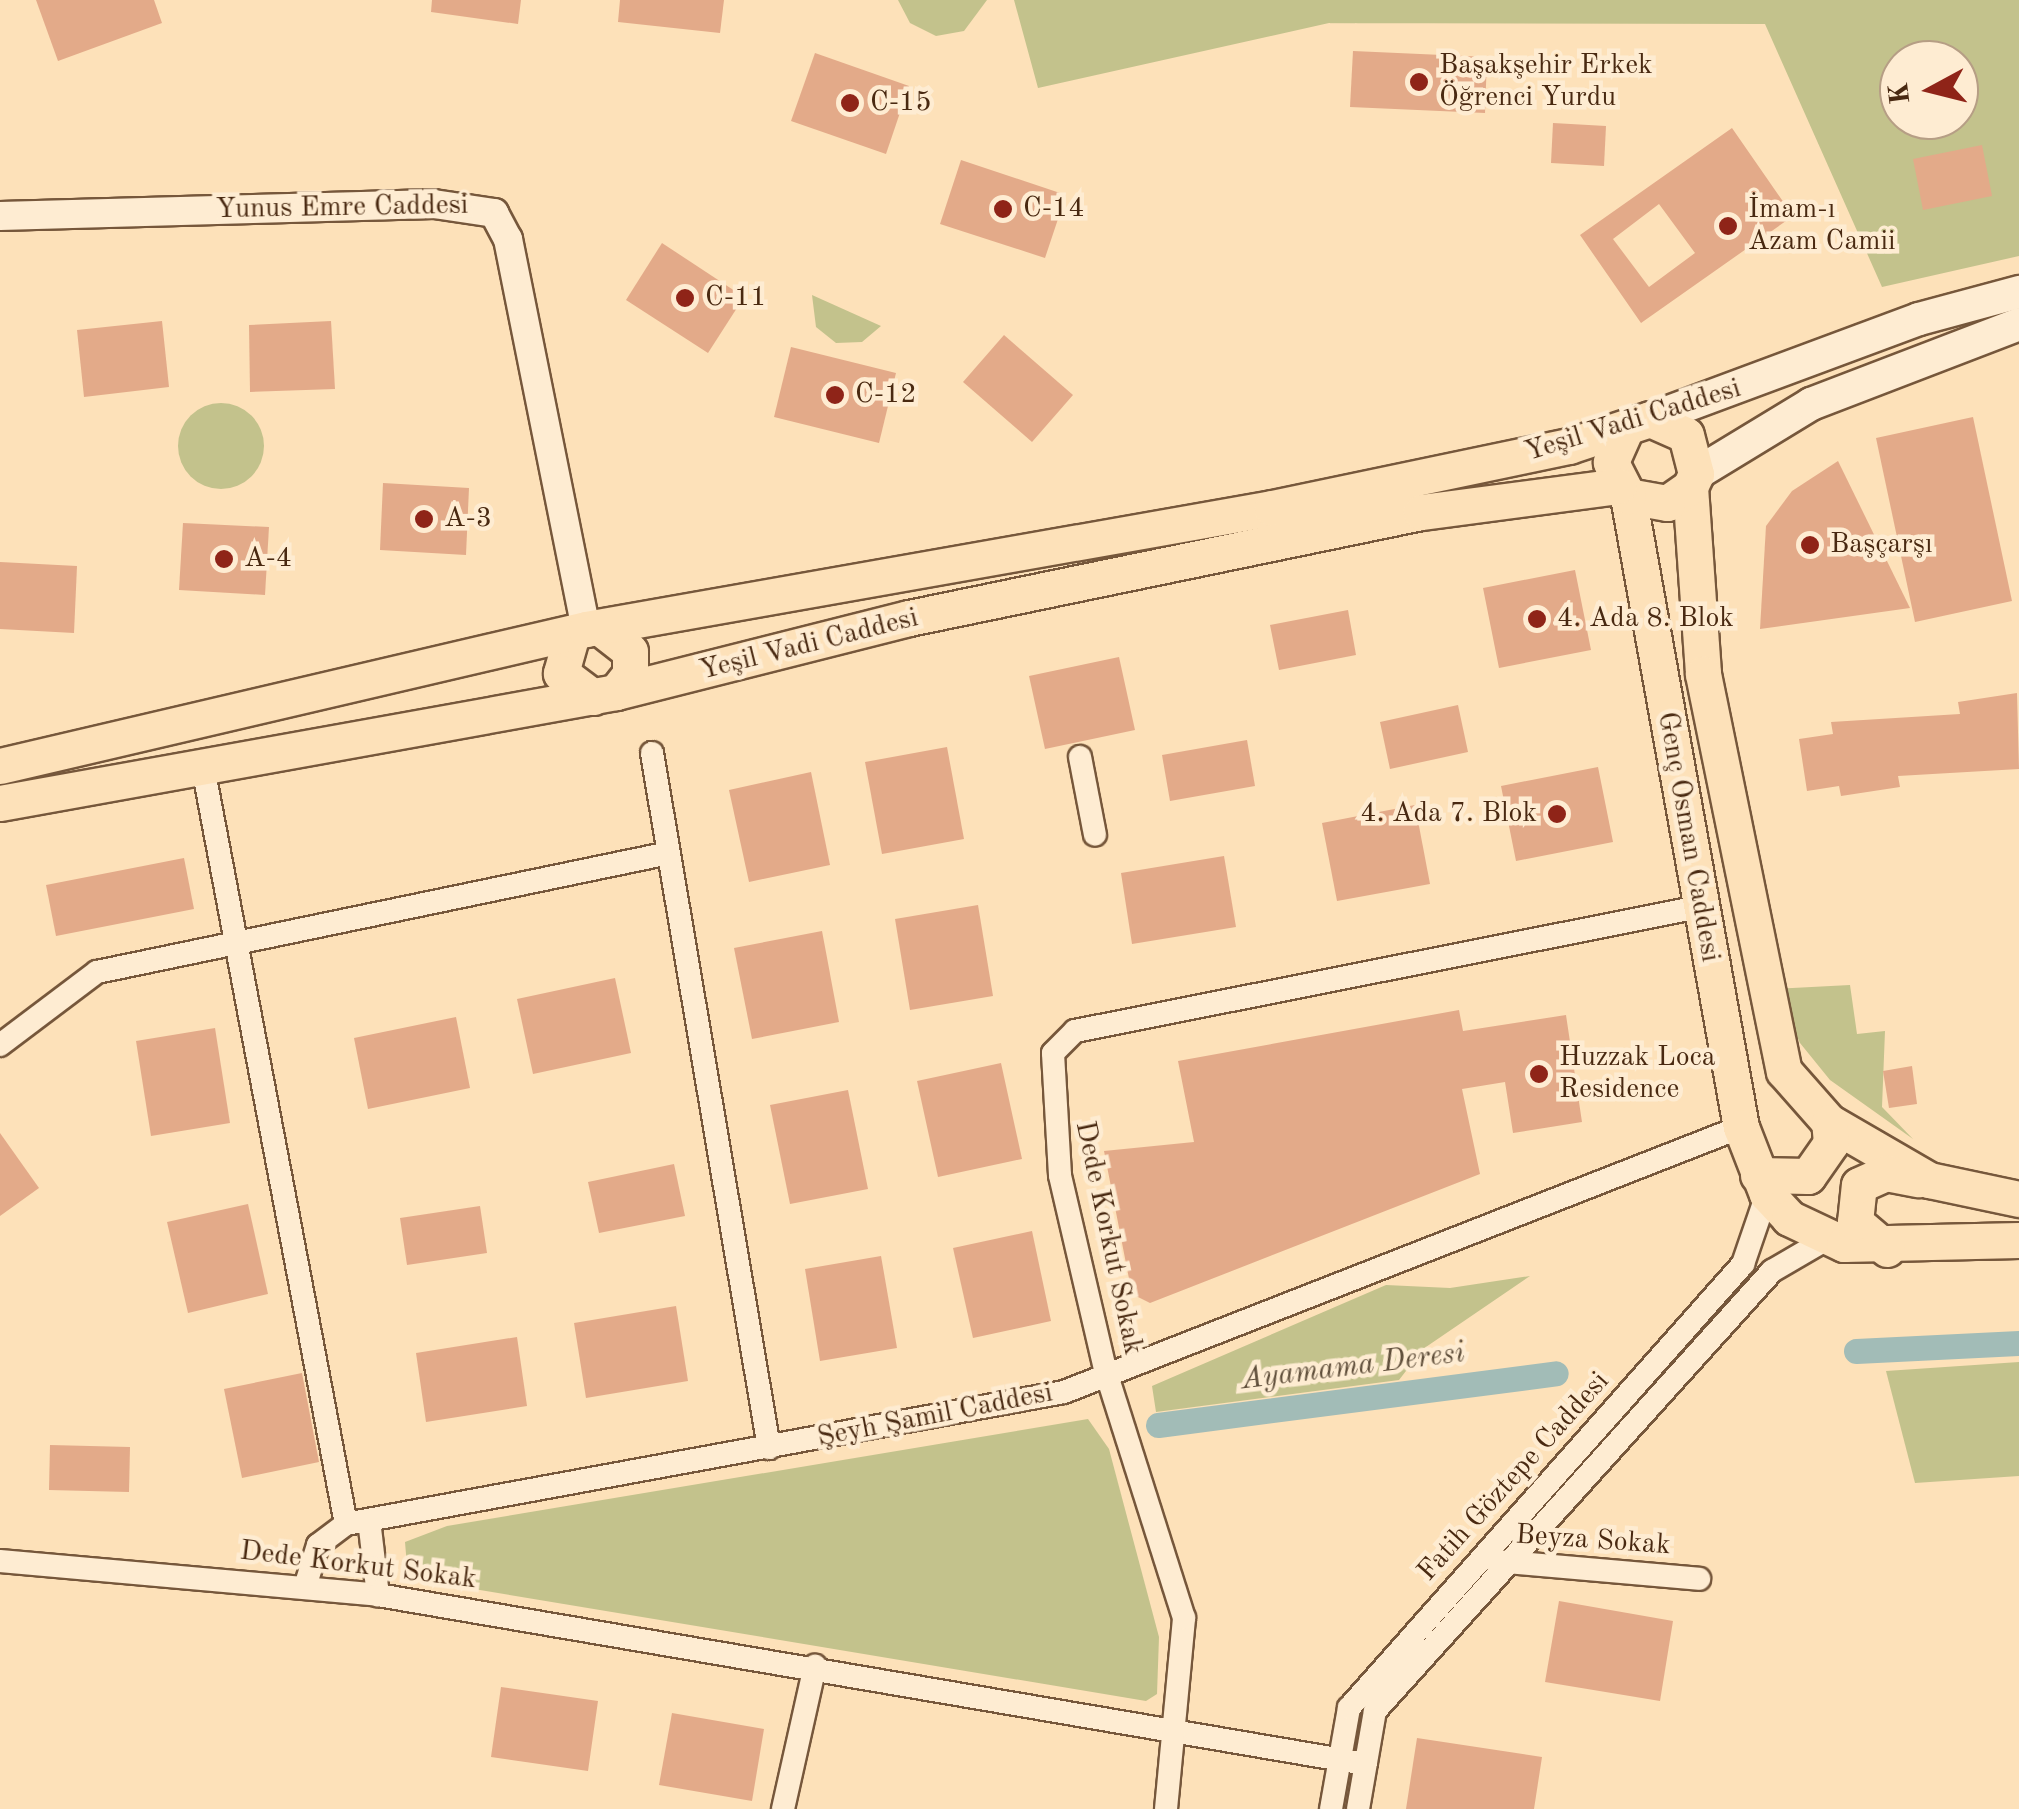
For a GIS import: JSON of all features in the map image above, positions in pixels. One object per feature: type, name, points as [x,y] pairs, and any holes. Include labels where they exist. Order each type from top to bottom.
[{"type":"main road","name":"Yeşil Vadi Caddesi","points":[[0,766],[586,630],[1237,514],[1638,423],[1919,319],[2019,292]]},
{"type":"main road","name":"Yeşil Vadi Caddesi","points":[[1693,480],[1811,404],[2019,324]]},
{"type":"main road","points":[[1638,423],[1686,436],[1693,480],[1667,502],[1623,491],[1612,449],[1638,423]]},
{"type":"main road","name":"Genç Osman Caddesi","points":[[1693,480],[1703,674],[1772,1044],[1803,1100],[1829,1122]]},
{"type":"main road","name":"Yeşil Vadi Caddesi","points":[[0,803],[202,762],[604,695],[909,618],[1386,520],[1623,491]]},
{"type":"main road","name":"Genç Osman Caddesi","points":[[1623,491],[1741,1127],[1763,1184]]},
{"type":"main road","points":[[586,630],[630,651],[604,695],[560,672],[586,630]]},
{"type":"main road","points":[[1829,1122],[1929,1180]]},
{"type":"main road","points":[[1763,1184],[1808,1176],[1831,1143],[1829,1122]]},
{"type":"main road","points":[[1887,1248],[1855,1222],[1858,1186],[1886,1173],[2019,1199]]},
{"type":"main road","points":[[1763,1184],[1825,1240],[1887,1248],[2019,1240]]},
{"type":"street","name":"Yunus Emre Caddesi","points":[[0,216],[434,204],[494,212],[508,239],[586,630]]},
{"type":"street","points":[[652,753],[769,1448]]},
{"type":"street","points":[[1080,757],[1095,836]]},
{"type":"street","points":[[202,762],[357,1522],[378,1596]]},
{"type":"street","points":[[0,1045],[97,972],[237,939],[670,853]]},
{"type":"street","name":"Dede Korkut Sokak","points":[[1166,1809],[1178,1731],[1184,1618],[1105,1369],[1049,1101],[1053,1053],[1075,1031],[1699,907]]},
{"type":"street","name":"Şeyh Şamil Caddesi","points":[[357,1522],[1064,1392],[1105,1369],[1741,1127]]},
{"type":"street","name":"Fatih Göztepe Caddesi","points":[[1358,1809],[1375,1711],[1494,1560],[1743,1264],[1763,1184]]},
{"type":"street","name":"Fatih Göztepe Caddesi","points":[[1331,1809],[1349,1708],[1772,1272],[1825,1240]]},
{"type":"street","points":[[305,1587],[318,1545],[357,1522]]},
{"type":"street","name":"Beyza Sokak","points":[[1494,1560],[1699,1579]]},
{"type":"street","name":"Dede Korkut Sokak","points":[[0,1562],[378,1596],[815,1666],[1178,1731]]},
{"type":"street","points":[[783,1809],[815,1666]]},
{"type":"street","points":[[1178,1731],[1366,1764]]},
{"type":"shaded area","points":[[898,0],[987,0],[964,31],[936,36],[910,23]]},
{"type":"shaded area","points":[[1014,0],[2019,0],[2019,256],[1882,287],[1765,24],[1329,23],[1038,88]]},
{"type":"shaded area","points":[[812,295],[881,326],[862,342],[836,343],[816,327]]},
{"type":"shaded area","points":[[221,403],[245,410],[257,422],[264,446],[257,470],[245,482],[221,489],[197,482],[185,470],[178,446],[185,422],[197,410]]},
{"type":"shaded area","points":[[1850,985],[1857,1034],[1885,1031],[1882,1107],[1913,1139],[1830,1080],[1800,1043],[1775,989]]},
{"type":"shaded area","points":[[1530,1276],[1423,1349],[1399,1380],[1156,1412],[1152,1386],[1386,1285],[1450,1288]]},
{"type":"shaded area","points":[[2019,1362],[2019,1476],[1915,1483],[1886,1371]]},
{"type":"shaded area","points":[[1088,1419],[1109,1449],[1159,1637],[1157,1694],[1146,1701],[408,1578],[405,1542],[447,1526]]},
{"type":"building","points":[[36,0],[154,0],[162,23],[58,61]]},
{"type":"building","points":[[432,0],[521,0],[518,24],[431,12]]},
{"type":"building","points":[[620,0],[724,0],[720,33],[618,22]]},
{"type":"building","name":"Başakşehir Erkek Öğrenci Yurdu","points":[[1353,51],[1487,57],[1485,113],[1350,107]]},
{"type":"building","name":"C-15","points":[[815,53],[909,86],[886,154],[791,121]]},
{"type":"building","points":[[1553,123],[1606,126],[1604,166],[1551,163]]},
{"type":"building","name":"İmam-ı Azam Camii","points":[[1732,128],[1793,216],[1641,323],[1580,235]],"holes":[[[1659,204],[1695,253],[1649,287],[1613,239]]]},
{"type":"building","points":[[1982,145],[1992,196],[1923,210],[1913,159]]},
{"type":"building","name":"C-14","points":[[961,160],[1066,195],[1045,258],[940,224]]},
{"type":"building","name":"C-11","points":[[662,243],[744,297],[708,353],[626,300]]},
{"type":"building","points":[[162,321],[169,387],[84,397],[77,330]]},
{"type":"building","points":[[331,321],[335,389],[250,392],[249,325]]},
{"type":"building","points":[[1004,335],[1073,395],[1032,442],[963,382]]},
{"type":"building","name":"C-12","points":[[791,347],[896,373],[879,443],[774,417]]},
{"type":"building","points":[[1973,417],[2012,601],[1915,622],[1876,438]]},
{"type":"building","points":[[1838,461],[1910,608],[1760,629],[1766,526],[1792,491]]},
{"type":"building","name":"A-3","points":[[383,483],[469,488],[466,555],[380,550]]},
{"type":"building","name":"A-4","points":[[183,523],[269,527],[265,595],[179,590]]},
{"type":"building","points":[[0,562],[77,566],[74,633],[0,629]]},
{"type":"building","name":"4. Ada 8. Blok","points":[[1575,570],[1591,650],[1499,668],[1483,588]]},
{"type":"building","points":[[1348,610],[1356,655],[1279,670],[1270,625]]},
{"type":"building","points":[[1119,657],[1135,730],[1045,749],[1029,676]]},
{"type":"building","points":[[2017,693],[2019,769],[1898,776],[1900,787],[1841,796],[1839,786],[1807,791],[1799,739],[1833,734],[1831,722],[1960,714],[1958,702]]},
{"type":"building","points":[[1458,705],[1468,752],[1390,769],[1380,722]]},
{"type":"building","points":[[1247,740],[1255,786],[1170,801],[1162,755]]},
{"type":"building","points":[[947,747],[964,839],[882,854],[865,762]]},
{"type":"building","name":"4. Ada 7. Blok","points":[[1598,767],[1613,842],[1516,861],[1501,786]]},
{"type":"building","points":[[811,772],[830,865],[749,882],[729,790]]},
{"type":"building","points":[[1415,805],[1430,884],[1337,901],[1322,823]]},
{"type":"building","points":[[1224,856],[1236,927],[1132,944],[1121,873]]},
{"type":"building","points":[[184,858],[194,909],[56,936],[46,885]]},
{"type":"building","points":[[978,905],[993,996],[910,1010],[895,919]]},
{"type":"building","points":[[822,931],[839,1022],[752,1039],[734,948]]},
{"type":"building","points":[[615,978],[631,1053],[533,1074],[517,999]]},
{"type":"building","points":[[1459,1010],[1463,1031],[1566,1015],[1582,1122],[1513,1133],[1505,1082],[1462,1089],[1480,1174],[1150,1303],[1132,1294],[1104,1151],[1194,1142],[1178,1061]]},
{"type":"building","points":[[456,1017],[470,1088],[368,1109],[354,1038]]},
{"type":"building","points":[[215,1028],[230,1123],[151,1136],[136,1041]]},
{"type":"building","points":[[1001,1063],[1022,1159],[938,1177],[917,1081]]},
{"type":"building","points":[[1912,1066],[1917,1104],[1889,1108],[1883,1071]]},
{"type":"building","points":[[848,1090],[868,1189],[790,1204],[770,1105]]},
{"type":"building","points":[[0,1133],[39,1188],[0,1216]]},
{"type":"building","points":[[674,1164],[685,1216],[599,1233],[588,1182]]},
{"type":"building","points":[[248,1204],[268,1294],[188,1313],[167,1222]]},
{"type":"building","points":[[480,1206],[487,1253],[407,1265],[400,1218]]},
{"type":"building","points":[[1032,1231],[1051,1321],[973,1338],[953,1248]]},
{"type":"building","points":[[881,1256],[897,1348],[820,1361],[805,1269]]},
{"type":"building","points":[[676,1306],[688,1381],[586,1398],[574,1323]]},
{"type":"building","points":[[517,1337],[527,1406],[426,1422],[416,1353]]},
{"type":"building","points":[[302,1373],[319,1462],[242,1478],[224,1389]]},
{"type":"building","points":[[50,1445],[130,1447],[129,1492],[49,1490]]},
{"type":"building","points":[[1559,1601],[1673,1621],[1660,1701],[1545,1682]]},
{"type":"building","points":[[501,1687],[598,1701],[588,1771],[491,1757]]},
{"type":"building","points":[[672,1713],[764,1729],[752,1801],[659,1785]]},
{"type":"building","points":[[1417,1738],[1542,1757],[1534,1809],[1406,1809]]},
{"type":"waterway","name":"Ayamama Deresi","points":[[1856,1351],[2019,1343]]},
{"type":"waterway","name":"Ayamama Deresi","points":[[1158,1425],[1556,1373]]},
{"type":"place","name":"Başakşehir Erkek Öğrenci Yurdu","points":[[1419,82]]},
{"type":"place","name":"C-15","points":[[850,103]]},
{"type":"place","name":"C-14","points":[[1003,209]]},
{"type":"place","name":"İmam-ı Azam Camii","points":[[1728,226]]},
{"type":"place","name":"C-11","points":[[685,298]]},
{"type":"place","name":"C-12","points":[[835,395]]},
{"type":"place","name":"A-3","points":[[424,519]]},
{"type":"place","name":"Başçarşı","points":[[1810,545]]},
{"type":"place","name":"A-4","points":[[224,559]]},
{"type":"place","name":"4. Ada 8. Blok","points":[[1537,619]]},
{"type":"place","name":"4. Ada 7. Blok","points":[[1557,814]]},
{"type":"place","name":"Huzzak Loca Residence","points":[[1539,1074]]}]
